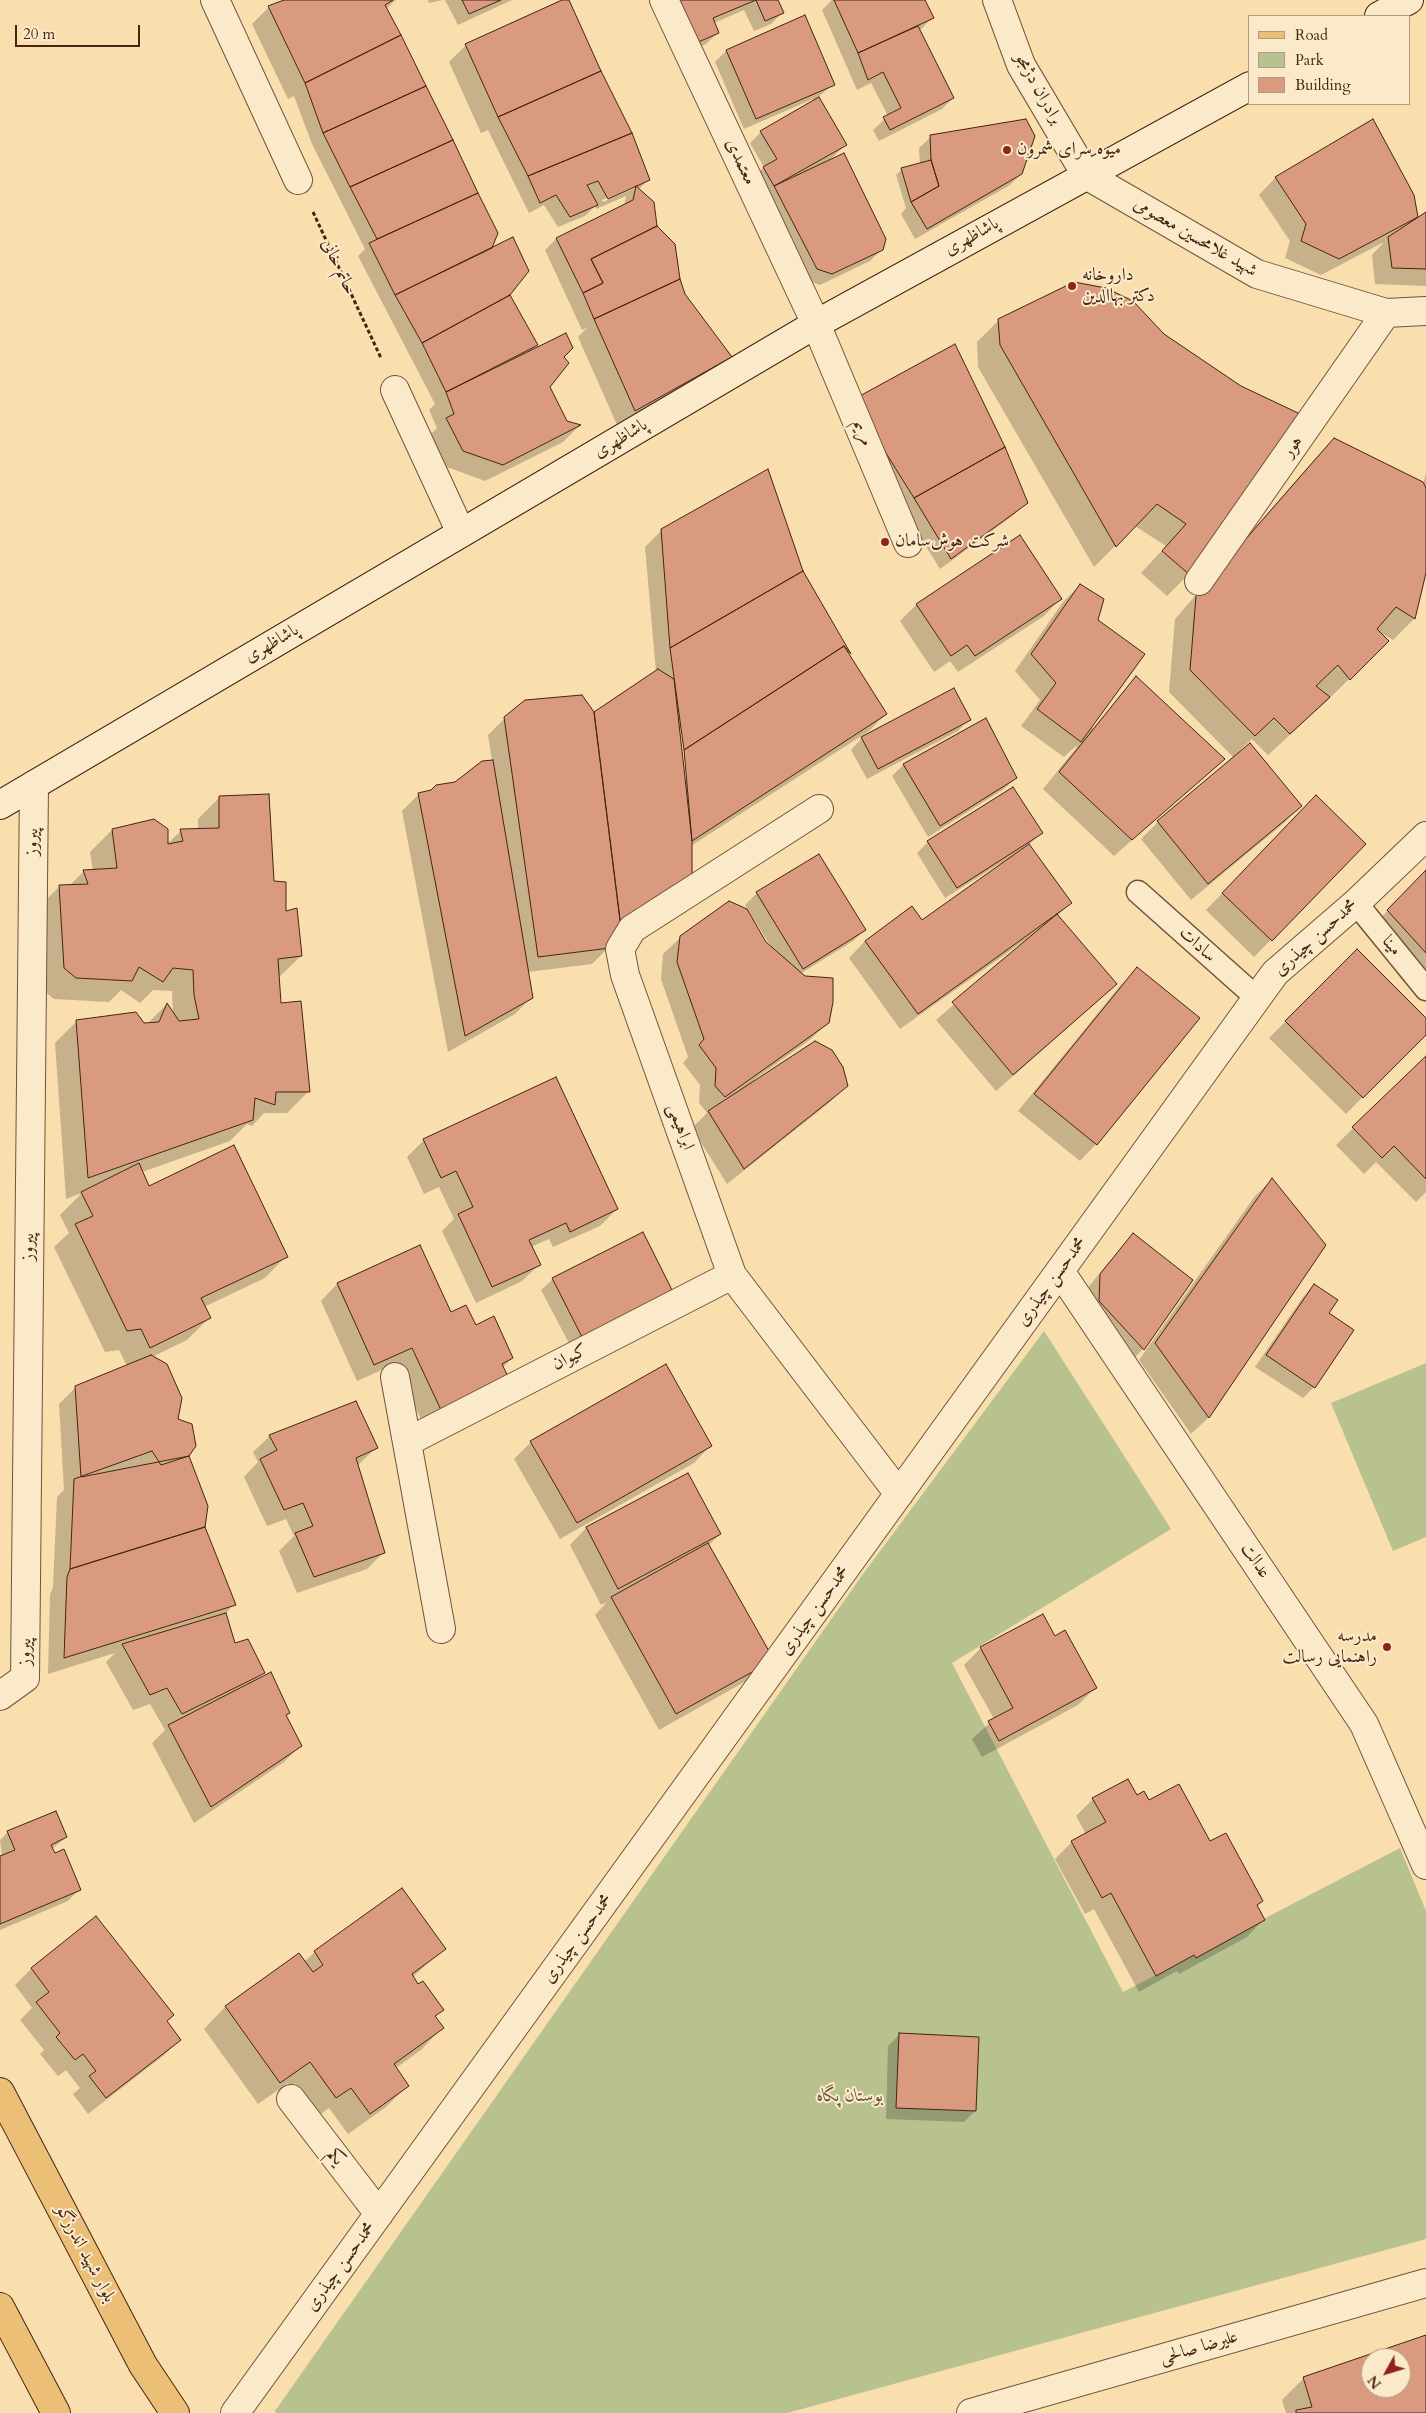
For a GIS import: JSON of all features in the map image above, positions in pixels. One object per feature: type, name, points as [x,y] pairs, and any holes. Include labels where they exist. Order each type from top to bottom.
[{"type":"main road","name":"بلوار شهید اندرزگو","points":[[0,2092],[143,2365],[175,2413]]},
{"type":"main road","points":[[0,2306],[56,2413]]},
{"type":"street","points":[[215,0],[298,180]]},
{"type":"street","name":"معتمدی","points":[[664,0],[816,324]]},
{"type":"street","name":"برادران دژمجو","points":[[997,0],[1021,65],[1086,174]]},
{"type":"street","points":[[1381,15],[1409,0]]},
{"type":"street","name":"پاشاظهری","points":[[0,805],[816,324],[1086,174],[1248,87]]},
{"type":"street","name":"شهید غلامحسین معصومی","points":[[1086,174],[1257,274],[1386,313],[1426,311]]},
{"type":"street","name":"هور","points":[[1199,581],[1386,313]]},
{"type":"street","name":"مریم","points":[[816,324],[908,543]]},
{"type":"street","points":[[395,390],[461,533]]},
{"type":"street","name":"پیروز","points":[[0,1696],[25,1678],[34,785]]},
{"type":"street","name":"ابراهیمی","points":[[819,809],[632,929],[620,949],[625,974],[732,1275],[899,1494]]},
{"type":"street","name":"محمدحسن چیذری","points":[[235,2413],[1275,973],[1356,903],[1426,836]]},
{"type":"street","name":"عدالت","points":[[1060,1271],[1364,1724],[1426,1865]]},
{"type":"street","name":"کیوان","points":[[407,1442],[732,1275]]},
{"type":"street","points":[[395,1377],[441,1628]]},
{"type":"street","name":"یکم","points":[[291,2099],[379,2214]]},
{"type":"street","name":"علیرضا صالحی","points":[[971,2413],[1426,2283]]},
{"type":"lane","name":"سادات","points":[[1138,892],[1257,998]]},
{"type":"lane","name":"مینا","points":[[1356,903],[1426,988]]},
{"type":"path","name":"حاتم خانی","points":[[298,180],[395,390]]},
{"type":"green space","name":"بوستان پگاه","points":[[1044,1331],[1171,1529],[952,1663],[1123,1992],[1400,1848],[1426,1911],[1426,2239],[787,2413],[276,2413],[275,2411],[863,1574]]},
{"type":"green space","points":[[1426,1363],[1426,1537],[1393,1551],[1331,1403]]},
{"type":"building","points":[[284,0],[393,0],[385,5],[401,35],[305,83],[268,6]]},
{"type":"building","points":[[462,0],[501,0],[469,14]]},
{"type":"building","points":[[562,0],[569,0],[601,71],[498,117],[465,44]]},
{"type":"building","points":[[677,0],[756,0],[713,18],[719,33],[696,43]]},
{"type":"building","points":[[756,0],[778,0],[784,13],[765,21]]},
{"type":"building","points":[[834,0],[925,0],[934,18],[858,53]]},
{"type":"building","points":[[805,15],[835,85],[756,119],[726,50]]},
{"type":"building","points":[[918,26],[954,98],[890,130],[883,117],[901,108],[883,72],[868,80],[858,53]]},
{"type":"building","points":[[401,35],[426,86],[323,133],[305,83]]},
{"type":"building","points":[[601,71],[632,133],[528,176],[498,117]]},
{"type":"building","points":[[426,86],[453,140],[350,187],[323,133]]},
{"type":"building","points":[[819,97],[847,145],[774,186],[763,167],[777,159],[760,131]]},
{"type":"building","points":[[1026,119],[1035,136],[1022,174],[927,229],[911,202],[939,186],[931,160],[930,135]]},
{"type":"building","points":[[1373,119],[1414,195],[1418,217],[1339,259],[1301,241],[1306,224],[1275,177]]},
{"type":"building","points":[[632,133],[650,180],[608,199],[598,181],[587,185],[598,205],[570,217],[556,195],[540,203],[528,176]]},
{"type":"building","points":[[453,140],[478,193],[377,239],[350,187]]},
{"type":"building","points":[[844,153],[886,239],[883,250],[832,274],[817,269],[774,186]]},
{"type":"building","points":[[931,160],[939,186],[911,202],[901,168]]},
{"type":"building","points":[[636,186],[654,202],[657,226],[591,259],[603,283],[583,293],[556,238],[633,200]]},
{"type":"building","points":[[478,193],[498,233],[492,248],[395,295],[369,243]]},
{"type":"building","points":[[1426,212],[1426,269],[1392,268],[1388,237]]},
{"type":"building","points":[[657,226],[675,244],[680,279],[594,319],[583,293],[603,283],[591,259]]},
{"type":"building","points":[[513,237],[529,271],[510,295],[422,343],[395,295]]},
{"type":"building","points":[[680,279],[685,294],[732,357],[635,411],[594,319]]},
{"type":"building","points":[[1074,282],[1106,288],[1133,301],[1164,334],[1241,386],[1298,413],[1302,434],[1190,575],[1162,551],[1186,524],[1157,504],[1116,547],[1000,345],[998,319]]},
{"type":"building","points":[[510,295],[538,345],[446,392],[422,343]]},
{"type":"building","points":[[566,333],[573,348],[564,357],[569,363],[550,387],[567,421],[581,425],[503,465],[463,451],[446,418],[454,414],[446,392]]},
{"type":"building","points":[[955,344],[1005,447],[914,498],[864,418],[856,398]]},
{"type":"building","points":[[1334,438],[1423,482],[1426,488],[1426,573],[1415,619],[1396,607],[1377,629],[1389,641],[1350,680],[1338,665],[1316,686],[1330,697],[1290,734],[1274,718],[1255,736],[1190,670],[1196,596]]},
{"type":"building","points":[[1005,447],[1028,503],[951,559],[914,498]]},
{"type":"building","points":[[768,469],[803,571],[670,648],[661,529]]},
{"type":"building","points":[[1020,535],[1062,599],[975,656],[967,645],[951,656],[916,604]]},
{"type":"building","points":[[803,571],[851,654],[844,646],[684,750],[670,648]]},
{"type":"building","points":[[1080,584],[1104,599],[1098,620],[1145,654],[1081,742],[1037,709],[1056,683],[1031,654]]},
{"type":"building","points":[[844,646],[887,714],[692,841],[684,750]]},
{"type":"building","points":[[658,669],[674,679],[692,841],[692,881],[621,928],[594,712]]},
{"type":"building","points":[[1136,676],[1225,759],[1132,840],[1059,772]]},
{"type":"building","points":[[954,688],[971,720],[878,769],[861,737]]},
{"type":"building","points":[[582,695],[594,712],[621,928],[610,948],[538,957],[504,717],[525,700]]},
{"type":"building","points":[[986,718],[1017,778],[940,826],[903,764]]},
{"type":"building","points":[[1250,743],[1302,806],[1208,884],[1157,821]]},
{"type":"building","points":[[493,760],[533,998],[465,1036],[418,793],[431,790],[436,785],[455,782],[482,761]]},
{"type":"building","points":[[1013,787],[1043,833],[957,888],[927,841]]},
{"type":"building","points":[[269,794],[274,881],[286,882],[286,911],[297,908],[302,956],[278,959],[281,1003],[301,1001],[310,1092],[276,1092],[275,1105],[255,1098],[253,1120],[88,1178],[76,1020],[136,1012],[144,1023],[159,1022],[167,1003],[179,1021],[199,1019],[194,995],[193,970],[173,968],[163,982],[139,967],[132,981],[76,978],[64,968],[59,885],[88,884],[83,870],[117,868],[112,829],[154,819],[168,829],[168,844],[183,841],[180,829],[219,828],[219,796]]},
{"type":"building","points":[[1316,795],[1366,844],[1272,941],[1222,893]]},
{"type":"building","points":[[1029,844],[1072,903],[918,1014],[865,941],[912,906],[922,920]]},
{"type":"building","points":[[819,854],[866,930],[803,969],[756,892]]},
{"type":"building","points":[[1426,870],[1426,953],[1387,910]]},
{"type":"building","points":[[729,901],[747,909],[766,942],[805,976],[833,978],[833,1002],[829,1023],[725,1097],[715,1086],[716,1068],[699,1045],[704,1039],[677,962],[680,936]]},
{"type":"building","points":[[1057,914],[1117,984],[1013,1075],[952,1002]]},
{"type":"building","points":[[1357,949],[1426,1018],[1426,1035],[1363,1098],[1285,1021]]},
{"type":"building","points":[[1137,967],[1200,1018],[1097,1145],[1034,1094]]},
{"type":"building","points":[[815,1041],[832,1050],[843,1067],[848,1086],[744,1169],[708,1111]]},
{"type":"building","points":[[1426,1056],[1426,1179],[1394,1146],[1382,1158],[1352,1127]]},
{"type":"building","points":[[556,1077],[618,1209],[570,1232],[566,1223],[529,1240],[541,1265],[492,1287],[458,1214],[473,1207],[456,1171],[441,1178],[423,1139]]},
{"type":"building","points":[[234,1145],[288,1257],[201,1298],[211,1318],[150,1348],[141,1329],[127,1331],[75,1224],[93,1216],[81,1192],[139,1163],[149,1186]]},
{"type":"building","points":[[1272,1178],[1326,1245],[1209,1418],[1155,1343]]},
{"type":"building","points":[[643,1232],[673,1292],[582,1337],[552,1278]]},
{"type":"building","points":[[1133,1233],[1193,1280],[1144,1350],[1099,1301],[1100,1274]]},
{"type":"building","points":[[420,1245],[451,1312],[466,1305],[476,1325],[494,1316],[513,1358],[502,1364],[509,1379],[441,1410],[412,1348],[374,1365],[337,1283]]},
{"type":"building","points":[[1314,1284],[1338,1300],[1329,1313],[1354,1330],[1315,1388],[1266,1355]]},
{"type":"building","points":[[151,1355],[167,1364],[182,1398],[178,1419],[192,1424],[196,1446],[189,1456],[81,1477],[75,1386]]},
{"type":"building","points":[[666,1364],[712,1446],[577,1523],[530,1441]]},
{"type":"building","points":[[356,1401],[378,1448],[356,1458],[385,1553],[314,1577],[295,1533],[313,1526],[303,1503],[284,1510],[260,1459],[277,1450],[269,1435]]},
{"type":"building","points":[[152,1451],[161,1465],[189,1456],[208,1506],[205,1527],[70,1569],[74,1479]]},
{"type":"building","points":[[688,1473],[721,1534],[618,1589],[586,1527]]},
{"type":"building","points":[[205,1527],[236,1605],[64,1658],[67,1577],[70,1569]]},
{"type":"building","points":[[708,1543],[774,1660],[676,1714],[611,1597]]},
{"type":"building","points":[[226,1613],[235,1643],[248,1639],[265,1673],[182,1714],[167,1688],[150,1695],[122,1644]]},
{"type":"building","points":[[1043,1614],[1055,1636],[1065,1630],[1097,1688],[999,1741],[988,1721],[1013,1708],[980,1647]]},
{"type":"building","points":[[271,1672],[290,1713],[286,1715],[302,1746],[211,1807],[168,1725]]},
{"type":"building","points":[[1128,1779],[1137,1795],[1144,1791],[1149,1800],[1179,1784],[1210,1841],[1226,1833],[1263,1901],[1257,1905],[1265,1920],[1196,1958],[1194,1955],[1156,1976],[1111,1893],[1102,1898],[1071,1841],[1106,1822],[1092,1798]]},
{"type":"building","points":[[56,1811],[67,1837],[51,1845],[55,1853],[64,1849],[81,1890],[0,1924],[0,1856],[15,1850],[7,1831]]},
{"type":"building","points":[[402,1888],[446,1949],[412,1974],[418,1984],[423,1981],[444,2010],[435,2016],[444,2028],[394,2064],[409,2086],[370,2114],[351,2088],[336,2098],[310,2062],[280,2083],[225,2006],[299,1953],[313,1972],[323,1965],[314,1951]]},
{"type":"building","points":[[96,1916],[174,2015],[167,2021],[181,2040],[106,2098],[89,2076],[96,2071],[83,2054],[75,2060],[56,2037],[60,2033],[36,2002],[49,1992],[31,1968]]},
{"type":"building","points":[[899,2033],[979,2037],[976,2111],[896,2108]]},
{"type":"building","points":[[1426,2335],[1426,2413],[1296,2413],[1296,2410],[1312,2407],[1303,2377],[1361,2357],[1361,2398],[1411,2398],[1411,2348],[1388,2348]]},
{"type":"place","name":"میوه سرای شمرون","points":[[1007,150]]},
{"type":"place","name":"داروخانه دکتر بهاالدین","points":[[1072,286]]},
{"type":"place","name":"شرکت هوش‌سامان","points":[[885,542]]},
{"type":"place","name":"مدرسه راهنمایی رسالت","points":[[1387,1647]]}]
